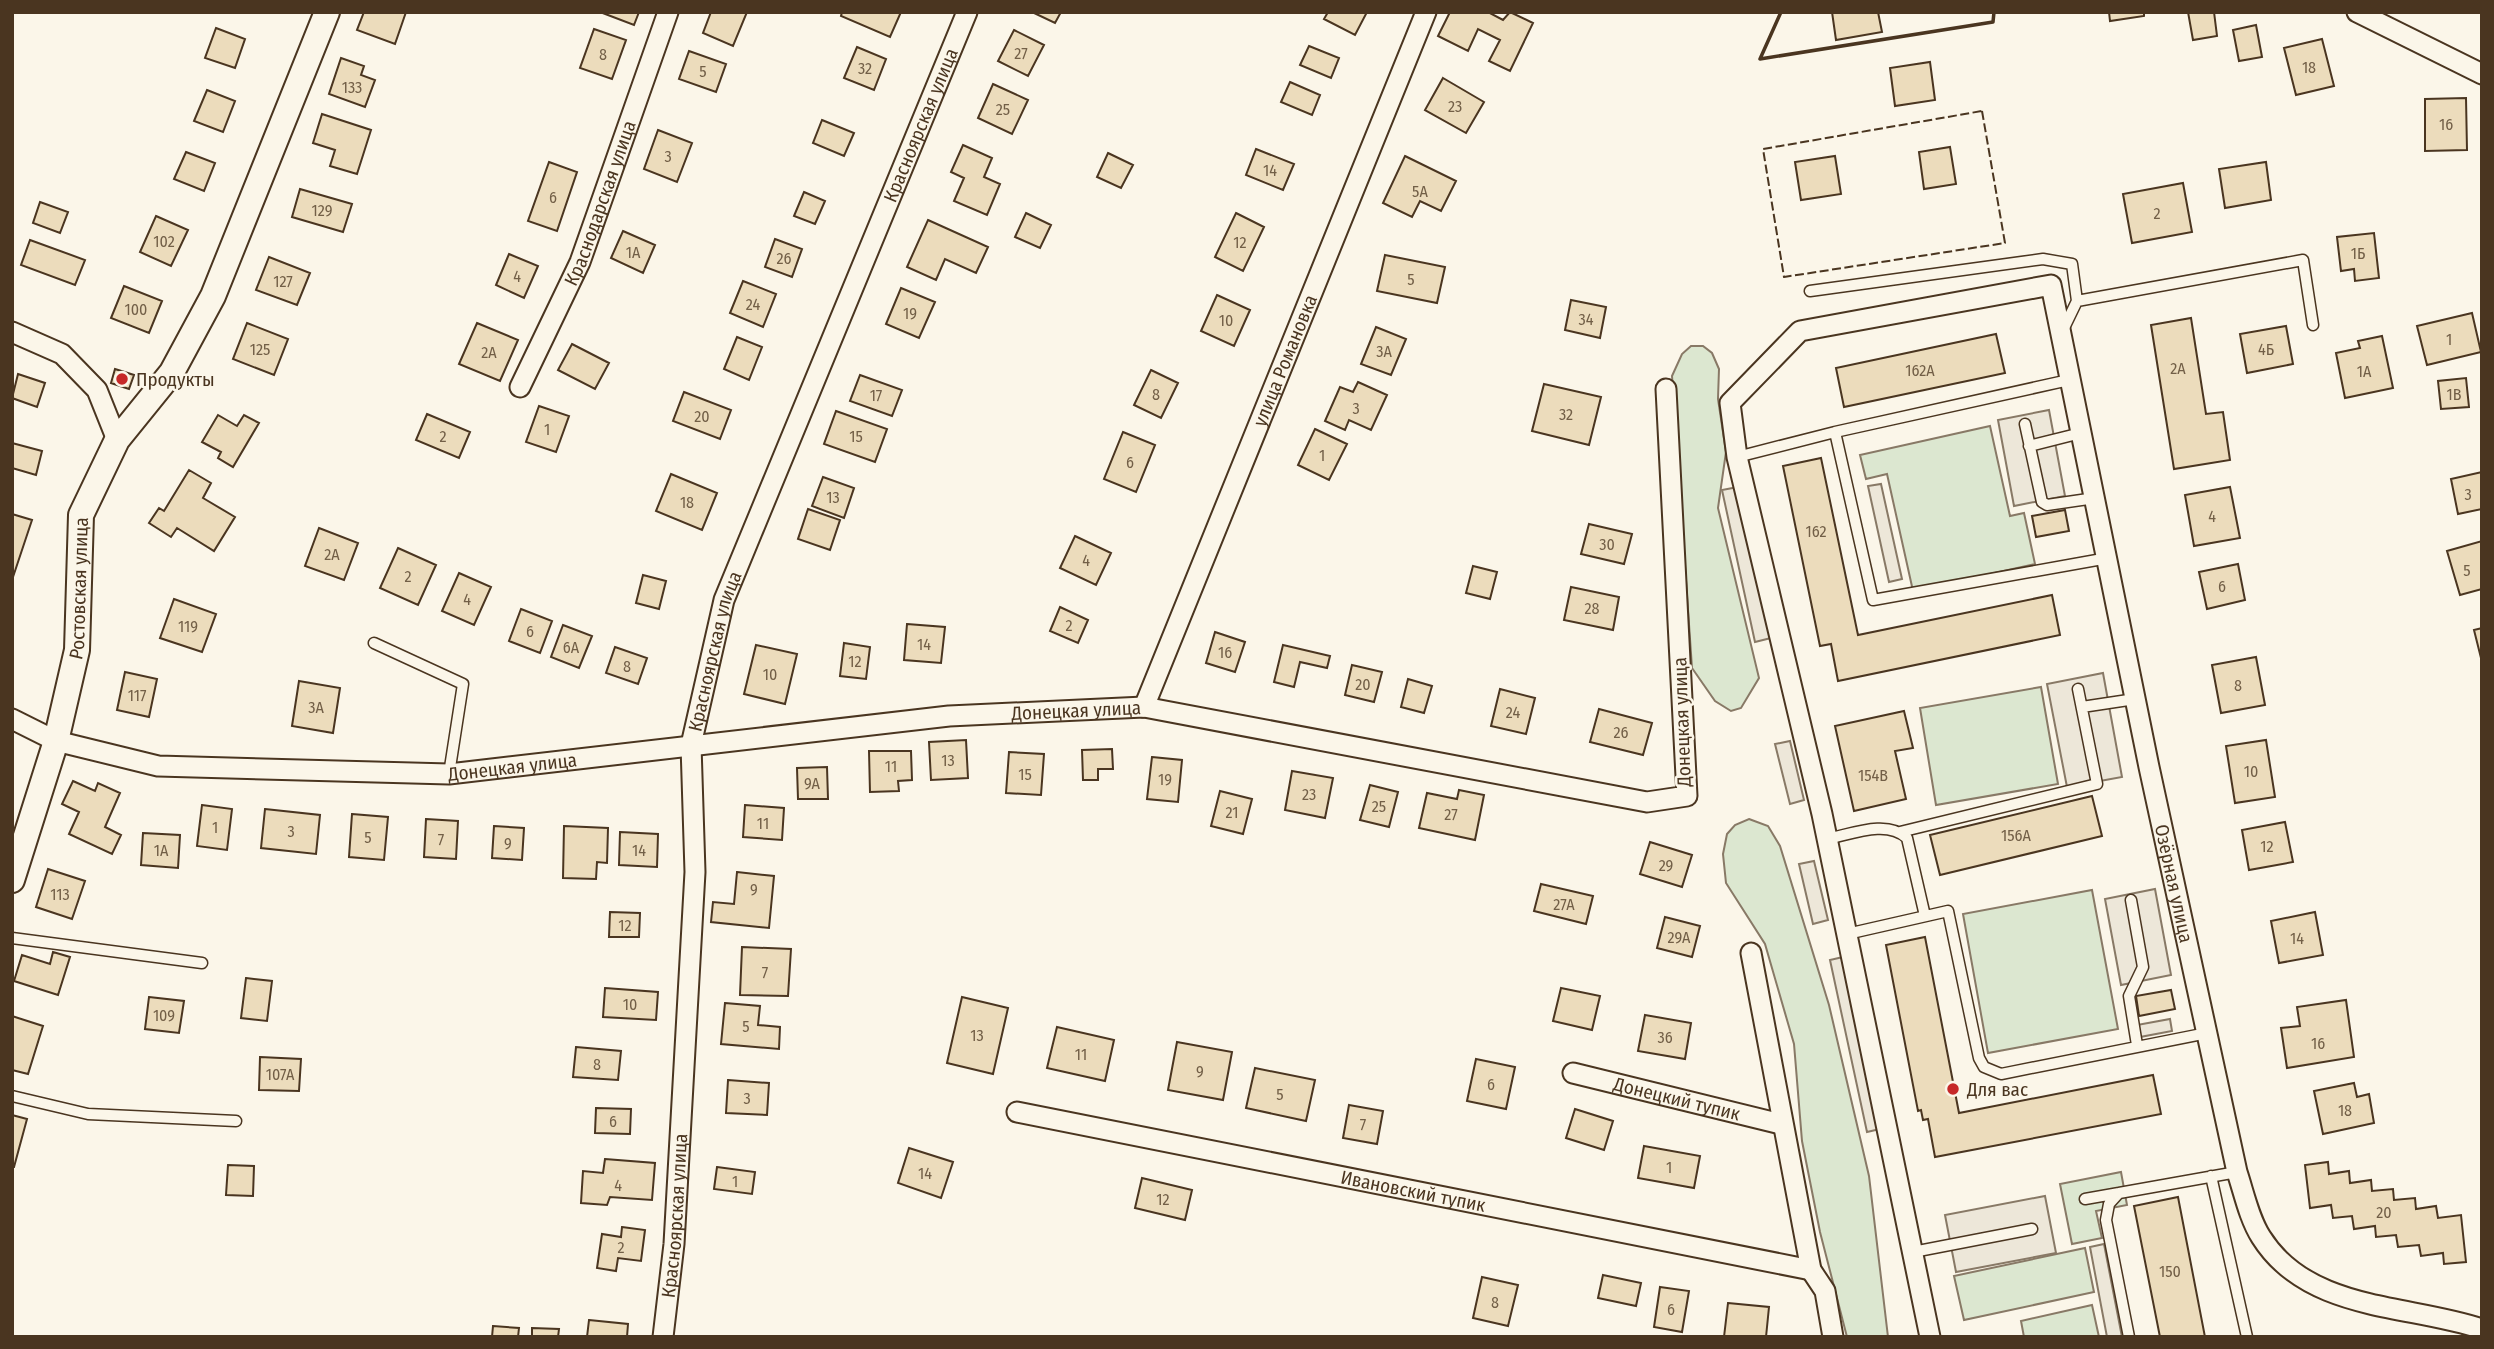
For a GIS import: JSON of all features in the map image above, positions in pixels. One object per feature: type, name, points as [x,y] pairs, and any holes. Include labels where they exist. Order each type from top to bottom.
[{"type":"street","name":"Ростовская улица","points":[[12,880],[19,832],[56,741],[77,650],[81,515],[117,440],[172,372],[213,296],[327,12]]},
{"type":"street","name":"Краснодарская улица","points":[[520,387],[580,262],[668,12]]},
{"type":"street","name":"Красноярская улица","points":[[663,1337],[674,1244],[695,872],[691,744],[724,600],[967,12]]},
{"type":"street","name":"улица Романовка","points":[[1144,707],[1426,12]]},
{"type":"street","points":[[2357,12],[2482,74]]},
{"type":"street","name":"Озёрная улица","points":[[1737,457],[1730,403],[1800,331],[2051,285],[2069,380],[2109,557],[2135,699],[2237,1172],[2261,1237],[2278,1258],[2302,1278],[2362,1303],[2482,1329]]},
{"type":"street","points":[[12,332],[62,354],[97,390],[117,440]]},
{"type":"street","name":"Донецкая улица","points":[[12,719],[56,741],[158,766],[449,774],[949,716],[1144,707],[1647,802],[1687,796],[1666,389]]},
{"type":"street","points":[[1737,457],[1827,839],[1930,1337]]},
{"type":"street","points":[[1751,953],[1781,1124],[1811,1270],[1825,1291],[1833,1337]]},
{"type":"street","name":"Донецкий тупик","points":[[1573,1073],[1781,1124]]},
{"type":"street","name":"Ивановский тупик","points":[[1017,1112],[1811,1270]]},
{"type":"lane","points":[[1810,291],[2043,259],[2072,264],[2077,301],[2061,334]]},
{"type":"lane","points":[[2077,301],[2303,260],[2313,325]]},
{"type":"lane","points":[[1737,457],[1835,432],[2069,380]]},
{"type":"lane","points":[[2025,424],[2042,502],[2047,505],[2095,498]]},
{"type":"lane","points":[[1835,432],[1873,600],[2109,557]]},
{"type":"lane","points":[[2029,446],[2081,433]]},
{"type":"lane","points":[[374,643],[463,684],[449,774]]},
{"type":"lane","points":[[1899,831],[2097,784],[2078,689]]},
{"type":"lane","points":[[2082,707],[2135,699]]},
{"type":"lane","points":[[1827,839],[1888,827],[1899,831],[1907,838],[1925,916]]},
{"type":"lane","points":[[2131,900],[2143,967],[2129,996],[2137,1045]]},
{"type":"lane","points":[[1847,934],[1948,911],[1979,1058],[1993,1072],[2001,1074],[2207,1033]]},
{"type":"lane","points":[[12,937],[202,963]]},
{"type":"lane","points":[[12,1096],[88,1114],[236,1121]]},
{"type":"lane","points":[[2085,1199],[2237,1172]]},
{"type":"lane","points":[[2211,1176],[2247,1337]]},
{"type":"lane","points":[[2119,1193],[2109,1204],[2106,1220],[2129,1337]]},
{"type":"lane","points":[[1913,1252],[2032,1229]]},
{"type":"green space","points":[[1691,346],[1703,346],[1712,353],[1719,369],[1718,399],[1726,452],[1718,508],[1759,678],[1741,708],[1731,711],[1715,701],[1692,668],[1672,376],[1682,354]]},
{"type":"green space","points":[[1990,426],[2010,516],[2024,513],[2035,564],[1913,591],[1887,474],[1866,479],[1860,455]]},
{"type":"green space","points":[[2041,687],[2058,784],[1936,805],[1920,708]]},
{"type":"green space","points":[[1749,819],[1768,826],[1780,846],[1829,1005],[1869,1176],[1888,1337],[1847,1337],[1820,1232],[1802,1141],[1794,1044],[1765,944],[1726,883],[1723,854],[1727,834],[1735,825]]},
{"type":"green space","points":[[2092,890],[2118,1029],[1988,1053],[1963,914]]},
{"type":"green space","points":[[2121,1172],[2127,1205],[2096,1211],[2102,1238],[2072,1244],[2060,1184]]},
{"type":"green space","points":[[2085,1248],[2094,1292],[1964,1320],[1954,1276]]},
{"type":"green space","points":[[2092,1305],[2099,1337],[2024,1337],[2021,1321]]},
{"type":"shaded area","points":[[2049,410],[2065,496],[2014,506],[1998,420]]},
{"type":"shaded area","points":[[1881,484],[1902,579],[1889,582],[1868,486]]},
{"type":"shaded area","points":[[1738,487],[1771,638],[1755,642],[1722,490]]},
{"type":"shaded area","points":[[2103,673],[2122,777],[2067,787],[2047,684]]},
{"type":"shaded area","points":[[1790,741],[1804,800],[1790,804],[1775,744]]},
{"type":"shaded area","points":[[1814,861],[1828,920],[1813,924],[1799,864]]},
{"type":"shaded area","points":[[2155,889],[2171,975],[2121,985],[2105,899]]},
{"type":"shaded area","points":[[1843,957],[1880,1129],[1867,1132],[1830,960]]},
{"type":"shaded area","points":[[2170,1019],[2172,1031],[2140,1037],[2137,1025]]},
{"type":"shaded area","points":[[2045,1196],[2056,1253],[1956,1272],[1945,1215]]},
{"type":"shaded area","points":[[2104,1244],[2122,1337],[2107,1337],[2090,1247]]},
{"type":"building","points":[[364,12],[406,12],[395,44],[357,30]]},
{"type":"building","points":[[600,12],[639,12],[634,25]]},
{"type":"building","points":[[711,12],[747,12],[733,46],[703,33]]},
{"type":"building","points":[[842,12],[901,12],[890,37],[841,16]]},
{"type":"building","points":[[1032,12],[1061,12],[1055,23]]},
{"type":"building","points":[[1328,12],[1367,12],[1355,35],[1324,19]]},
{"type":"building","points":[[1450,12],[1488,12],[1503,20],[1510,12],[1533,23],[1510,71],[1489,61],[1500,40],[1478,29],[1468,51],[1438,36]]},
{"type":"building","points":[[1832,12],[1878,12],[1882,32],[1836,40]]},
{"type":"building","points":[[2109,12],[2144,12],[2144,16],[2110,21]]},
{"type":"building","points":[[2188,12],[2214,12],[2217,36],[2193,40]]},
{"type":"building","points":[[2256,25],[2262,57],[2239,61],[2233,30]]},
{"type":"building","points":[[216,28],[245,39],[235,68],[205,58]]},
{"type":"building","points":[[594,29],[626,40],[612,79],[580,68]]},
{"type":"building","points":[[1014,30],[1044,45],[1028,76],[998,61]]},
{"type":"building","points":[[2322,39],[2334,86],[2296,95],[2284,48]]},
{"type":"building","points":[[1309,46],[1339,58],[1331,78],[1300,65]]},
{"type":"building","points":[[857,47],[886,59],[874,90],[844,78]]},
{"type":"building","points":[[689,51],[726,64],[716,92],[679,79]]},
{"type":"building","points":[[341,58],[364,66],[361,75],[375,80],[365,107],[329,94]]},
{"type":"building","points":[[1930,62],[1935,100],[1895,106],[1890,68]]},
{"type":"building","points":[[1443,78],[1484,102],[1466,133],[1425,110]]},
{"type":"building","points":[[1290,82],[1320,95],[1312,115],[1281,102]]},
{"type":"building","points":[[993,84],[1028,100],[1012,134],[978,118]]},
{"type":"building","points":[[207,90],[235,101],[223,132],[194,121]]},
{"type":"building","points":[[2466,98],[2467,150],[2425,151],[2425,99]]},
{"type":"building","points":[[322,114],[371,130],[357,174],[330,166],[335,150],[313,143]]},
{"type":"building","points":[[822,120],[854,133],[844,156],[813,143]]},
{"type":"building","points":[[658,130],[692,143],[677,182],[644,169]]},
{"type":"building","points":[[963,145],[992,158],[984,177],[1000,184],[987,215],[954,201],[964,178],[951,172]]},
{"type":"building","points":[[1950,147],[1956,184],[1924,189],[1919,152]]},
{"type":"building","points":[[1256,149],[1294,164],[1283,190],[1246,175]]},
{"type":"building","points":[[186,152],[215,163],[204,191],[174,179]]},
{"type":"building","points":[[1108,153],[1133,165],[1121,188],[1097,177]]},
{"type":"building","points":[[1405,156],[1456,181],[1441,211],[1420,201],[1412,217],[1383,203]]},
{"type":"building","points":[[1835,156],[1841,194],[1801,200],[1795,162]]},
{"type":"building","points":[[549,162],[577,172],[557,231],[528,221]]},
{"type":"building","points":[[2266,162],[2271,200],[2225,208],[2219,169]]},
{"type":"building","points":[[2183,183],[2192,232],[2132,243],[2123,194]]},
{"type":"building","points":[[300,189],[352,204],[343,232],[292,217]]},
{"type":"building","points":[[804,192],[825,201],[815,224],[794,216]]},
{"type":"building","points":[[40,202],[68,212],[60,233],[33,223]]},
{"type":"building","points":[[1026,213],[1051,225],[1040,248],[1015,237]]},
{"type":"building","points":[[1236,213],[1264,227],[1243,271],[1215,257]]},
{"type":"building","points":[[156,216],[188,230],[171,266],[140,252]]},
{"type":"building","points":[[928,220],[988,247],[976,273],[945,259],[936,280],[907,267]]},
{"type":"building","points":[[623,231],[655,245],[643,273],[611,258]]},
{"type":"building","points":[[2374,233],[2379,278],[2355,281],[2354,269],[2341,271],[2337,237]]},
{"type":"building","points":[[775,239],[802,249],[792,277],[765,267]]},
{"type":"building","points":[[30,240],[85,260],[75,285],[21,265]]},
{"type":"building","points":[[509,254],[538,266],[524,298],[496,285]]},
{"type":"building","points":[[1385,255],[1445,267],[1437,303],[1377,291]]},
{"type":"building","points":[[269,257],[310,273],[297,305],[256,290]]},
{"type":"building","points":[[743,281],[776,294],[763,327],[730,313]]},
{"type":"building","points":[[124,286],[162,301],[149,333],[111,318]]},
{"type":"building","points":[[901,288],[935,302],[919,338],[886,324]]},
{"type":"building","points":[[1217,295],[1250,310],[1234,346],[1201,331]]},
{"type":"building","points":[[1571,300],[1606,307],[1600,338],[1565,330]]},
{"type":"building","points":[[2472,313],[2481,352],[2427,365],[2417,326]]},
{"type":"building","points":[[2191,318],[2206,414],[2223,412],[2230,460],[2174,469],[2151,325]]},
{"type":"building","points":[[247,323],[288,339],[274,375],[233,359]]},
{"type":"building","points":[[477,323],[518,340],[500,381],[459,364]]},
{"type":"building","points":[[2286,326],[2293,364],[2247,373],[2240,334]]},
{"type":"building","points":[[1376,327],[1406,339],[1391,375],[1361,364]]},
{"type":"building","points":[[1996,334],[2005,373],[1844,407],[1836,368]]},
{"type":"building","points":[[2382,336],[2393,388],[2345,398],[2336,353],[2360,348],[2358,341]]},
{"type":"building","points":[[737,337],[762,347],[749,380],[724,369]]},
{"type":"building","points":[[572,344],[609,363],[595,389],[558,370]]},
{"type":"building","name":"Продукты","points":[[115,369],[134,375],[129,389],[111,383]]},
{"type":"building","points":[[1151,370],[1178,383],[1161,418],[1134,405]]},
{"type":"building","points":[[18,374],[45,383],[37,407],[12,398]]},
{"type":"building","points":[[860,375],[902,390],[892,416],[850,401]]},
{"type":"building","points":[[2466,378],[2469,407],[2441,409],[2438,381]]},
{"type":"building","points":[[1358,382],[1387,395],[1371,430],[1349,420],[1345,430],[1325,421],[1340,387],[1353,392]]},
{"type":"building","points":[[1544,384],[1601,397],[1589,445],[1532,431]]},
{"type":"building","points":[[684,392],[731,410],[720,439],[673,421]]},
{"type":"building","points":[[539,406],[569,416],[556,452],[526,442]]},
{"type":"building","points":[[836,411],[887,429],[875,462],[824,444]]},
{"type":"building","points":[[427,414],[470,432],[459,458],[416,440]]},
{"type":"building","points":[[218,415],[237,426],[244,415],[259,423],[233,467],[218,458],[221,452],[202,442]]},
{"type":"building","points":[[1315,429],[1347,444],[1329,480],[1298,465]]},
{"type":"building","points":[[1123,432],[1155,445],[1136,492],[1104,479]]},
{"type":"building","points":[[12,443],[42,451],[36,475],[12,468]]},
{"type":"building","points":[[1821,458],[1858,635],[2052,595],[2060,635],[1838,681],[1831,644],[1820,646],[1783,466]]},
{"type":"building","points":[[189,470],[211,483],[203,498],[235,517],[214,551],[177,528],[171,537],[149,523],[159,508],[164,511]]},
{"type":"building","points":[[2482,472],[2482,509],[2458,514],[2451,479]]},
{"type":"building","points":[[671,474],[717,493],[702,530],[656,511]]},
{"type":"building","points":[[823,477],[854,488],[844,518],[812,506]]},
{"type":"building","points":[[2230,487],[2240,538],[2194,546],[2185,495]]},
{"type":"building","points":[[808,509],[840,520],[830,550],[798,539]]},
{"type":"building","points":[[2065,510],[2069,531],[2036,537],[2032,516]]},
{"type":"building","points":[[12,514],[32,520],[12,580]]},
{"type":"building","points":[[1589,524],[1632,534],[1624,564],[1581,554]]},
{"type":"building","points":[[319,528],[358,543],[344,580],[305,566]]},
{"type":"building","points":[[1075,536],[1111,553],[1096,585],[1060,568]]},
{"type":"building","points":[[2482,541],[2482,589],[2460,595],[2447,551]]},
{"type":"building","points":[[398,548],[436,565],[418,605],[380,588]]},
{"type":"building","points":[[2238,564],[2245,600],[2207,609],[2199,572]]},
{"type":"building","points":[[1473,566],[1497,572],[1490,599],[1466,593]]},
{"type":"building","points":[[459,573],[491,587],[474,625],[442,611]]},
{"type":"building","points":[[643,575],[666,581],[659,609],[636,603]]},
{"type":"building","points":[[1571,587],[1619,597],[1613,630],[1564,620]]},
{"type":"building","points":[[174,599],[216,614],[202,652],[160,638]]},
{"type":"building","points":[[1060,607],[1088,620],[1078,643],[1050,631]]},
{"type":"building","points":[[521,609],[552,621],[540,653],[509,641]]},
{"type":"building","points":[[907,624],[945,627],[941,663],[904,660]]},
{"type":"building","points":[[563,625],[592,636],[579,668],[551,657]]},
{"type":"building","points":[[2482,628],[2482,662],[2474,630]]},
{"type":"building","points":[[1215,632],[1245,642],[1235,672],[1206,663]]},
{"type":"building","points":[[844,643],[870,647],[866,679],[840,676]]},
{"type":"building","points":[[756,645],[797,654],[785,704],[744,694]]},
{"type":"building","points":[[1283,645],[1330,656],[1327,668],[1300,662],[1294,687],[1274,682]]},
{"type":"building","points":[[615,647],[647,658],[638,684],[606,673]]},
{"type":"building","points":[[2256,657],[2265,705],[2221,713],[2212,665]]},
{"type":"building","points":[[1352,665],[1382,672],[1374,702],[1345,695]]},
{"type":"building","points":[[125,672],[157,679],[149,717],[117,710]]},
{"type":"building","points":[[1408,679],[1432,686],[1424,713],[1401,707]]},
{"type":"building","points":[[299,681],[340,688],[333,733],[292,726]]},
{"type":"building","points":[[1500,689],[1535,698],[1526,734],[1491,726]]},
{"type":"building","points":[[1599,709],[1652,723],[1643,755],[1590,742]]},
{"type":"building","points":[[1904,711],[1913,748],[1895,751],[1906,799],[1854,811],[1835,726]]},
{"type":"building","points":[[966,740],[968,778],[931,780],[929,742]]},
{"type":"building","points":[[2266,740],[2275,797],[2235,803],[2226,746]]},
{"type":"building","points":[[1112,749],[1113,769],[1098,769],[1098,780],[1083,780],[1082,750]]},
{"type":"building","points":[[869,751],[911,751],[912,780],[898,781],[899,791],[870,792]]},
{"type":"building","points":[[1009,752],[1044,754],[1041,795],[1006,793]]},
{"type":"building","points":[[1152,757],[1182,760],[1178,802],[1147,799]]},
{"type":"building","points":[[827,767],[828,799],[798,799],[797,768]]},
{"type":"building","points":[[1292,771],[1333,778],[1325,818],[1285,810]]},
{"type":"building","points":[[73,781],[95,791],[98,783],[120,793],[105,827],[121,835],[112,854],[69,834],[79,812],[62,804]]},
{"type":"building","points":[[1370,785],[1398,792],[1389,827],[1360,820]]},
{"type":"building","points":[[1459,790],[1484,795],[1475,840],[1419,828],[1427,793],[1457,799]]},
{"type":"building","points":[[1220,791],[1252,799],[1243,834],[1211,826]]},
{"type":"building","points":[[2092,796],[2102,836],[1940,875],[1930,835]]},
{"type":"building","points":[[202,805],[232,809],[227,850],[197,846]]},
{"type":"building","points":[[745,805],[784,808],[782,840],[743,837]]},
{"type":"building","points":[[265,809],[320,815],[316,854],[261,848]]},
{"type":"building","points":[[352,814],[388,817],[384,860],[349,857]]},
{"type":"building","points":[[426,819],[458,821],[456,859],[424,857]]},
{"type":"building","points":[[2285,822],[2293,862],[2249,870],[2242,830]]},
{"type":"building","points":[[494,826],[524,828],[522,860],[492,858]]},
{"type":"building","points":[[564,826],[608,828],[607,863],[597,862],[596,879],[563,878]]},
{"type":"building","points":[[620,832],[658,834],[657,867],[619,865]]},
{"type":"building","points":[[143,833],[180,835],[178,868],[141,865]]},
{"type":"building","points":[[1650,842],[1692,855],[1682,887],[1640,874]]},
{"type":"building","points":[[48,869],[85,881],[72,919],[36,907]]},
{"type":"building","points":[[737,872],[774,876],[769,928],[711,922],[713,902],[734,904]]},
{"type":"building","points":[[1541,884],[1593,896],[1586,924],[1534,911]]},
{"type":"building","points":[[610,912],[640,913],[639,937],[609,937]]},
{"type":"building","points":[[2315,912],[2323,955],[2279,963],[2271,921]]},
{"type":"building","points":[[1665,917],[1700,926],[1692,957],[1657,948]]},
{"type":"building","points":[[1925,937],[1959,1113],[2153,1075],[2161,1114],[1935,1157],[1928,1119],[1923,1120],[1921,1110],[1918,1111],[1886,945]]},
{"type":"building","points":[[742,947],[791,949],[788,996],[740,995]]},
{"type":"building","points":[[53,952],[70,957],[58,995],[14,981],[22,955],[50,964]]},
{"type":"building","points":[[246,978],[272,981],[267,1021],[241,1018]]},
{"type":"building","points":[[605,988],[658,992],[656,1020],[603,1017]]},
{"type":"building","points":[[1561,988],[1600,996],[1592,1030],[1553,1021]]},
{"type":"building","points":[[2171,990],[2175,1009],[2139,1016],[2136,996]]},
{"type":"building","points":[[149,997],[184,1001],[179,1033],[145,1029]]},
{"type":"building","points":[[962,997],[1008,1008],[993,1074],[947,1063]]},
{"type":"building","points":[[2346,1000],[2354,1057],[2287,1068],[2281,1028],[2300,1026],[2297,1007]]},
{"type":"building","points":[[725,1003],[760,1006],[758,1025],[780,1027],[779,1049],[721,1044]]},
{"type":"building","points":[[1645,1015],[1691,1023],[1685,1059],[1638,1051]]},
{"type":"building","points":[[12,1016],[43,1026],[28,1074],[12,1070]]},
{"type":"building","points":[[1057,1027],[1114,1040],[1105,1081],[1047,1068]]},
{"type":"building","points":[[1177,1042],[1232,1052],[1223,1100],[1168,1090]]},
{"type":"building","points":[[576,1047],[621,1051],[618,1080],[573,1077]]},
{"type":"building","points":[[260,1057],[301,1059],[299,1091],[259,1090]]},
{"type":"building","points":[[1476,1059],[1515,1067],[1506,1109],[1467,1101]]},
{"type":"building","points":[[1255,1068],[1315,1080],[1306,1121],[1246,1108]]},
{"type":"building","points":[[728,1080],[769,1083],[767,1115],[726,1113]]},
{"type":"building","points":[[2354,1083],[2357,1097],[2369,1094],[2374,1123],[2323,1134],[2314,1091]]},
{"type":"building","points":[[1349,1105],[1383,1111],[1377,1144],[1343,1138]]},
{"type":"building","points":[[596,1108],[631,1109],[630,1134],[595,1133]]},
{"type":"building","points":[[1575,1109],[1613,1121],[1604,1150],[1566,1138]]},
{"type":"building","points":[[12,1115],[27,1119],[14,1167],[12,1167]]},
{"type":"building","points":[[1644,1146],[1700,1156],[1694,1188],[1638,1178]]},
{"type":"building","points":[[909,1148],[953,1162],[941,1198],[898,1183]]},
{"type":"building","points":[[605,1159],[655,1163],[652,1200],[610,1197],[607,1205],[581,1203],[583,1171],[603,1173]]},
{"type":"building","points":[[2328,1162],[2329,1174],[2349,1171],[2350,1183],[2371,1180],[2372,1191],[2393,1189],[2394,1200],[2415,1198],[2416,1209],[2436,1206],[2438,1218],[2461,1215],[2466,1262],[2444,1264],[2443,1253],[2421,1256],[2419,1245],[2398,1247],[2396,1235],[2376,1237],[2375,1226],[2354,1229],[2352,1216],[2333,1218],[2331,1205],[2310,1208],[2305,1165]]},
{"type":"building","points":[[228,1165],[254,1166],[253,1196],[226,1195]]},
{"type":"building","points":[[717,1167],[755,1172],[752,1194],[714,1189]]},
{"type":"building","points":[[1142,1178],[1192,1190],[1185,1220],[1135,1208]]},
{"type":"building","points":[[2178,1197],[2205,1337],[2160,1337],[2134,1206]]},
{"type":"building","points":[[622,1227],[645,1230],[641,1261],[618,1258],[616,1271],[597,1268],[602,1234],[621,1237]]},
{"type":"building","points":[[1603,1275],[1641,1283],[1636,1306],[1598,1298]]},
{"type":"building","points":[[1482,1277],[1518,1285],[1508,1326],[1473,1318]]},
{"type":"building","points":[[1660,1287],[1689,1291],[1682,1332],[1654,1327]]},
{"type":"building","points":[[1728,1303],[1769,1307],[1766,1337],[1724,1337]]},
{"type":"building","points":[[589,1320],[628,1324],[627,1337],[587,1337]]},
{"type":"building","points":[[493,1326],[519,1328],[518,1337],[492,1337]]},
{"type":"building","points":[[532,1328],[559,1329],[558,1337],[532,1337]]},
{"type":"fence","points":[[1982,111],[2005,243],[1784,277],[1763,149],[1982,111]]},
{"type":"wall","points":[[1760,59],[1781,12]]},
{"type":"wall","points":[[1760,59],[1993,22],[1994,12]]},
{"type":"place","name":"Продукты","points":[[122,379]]},
{"type":"place","name":"Для вас","points":[[1953,1089]]}]
